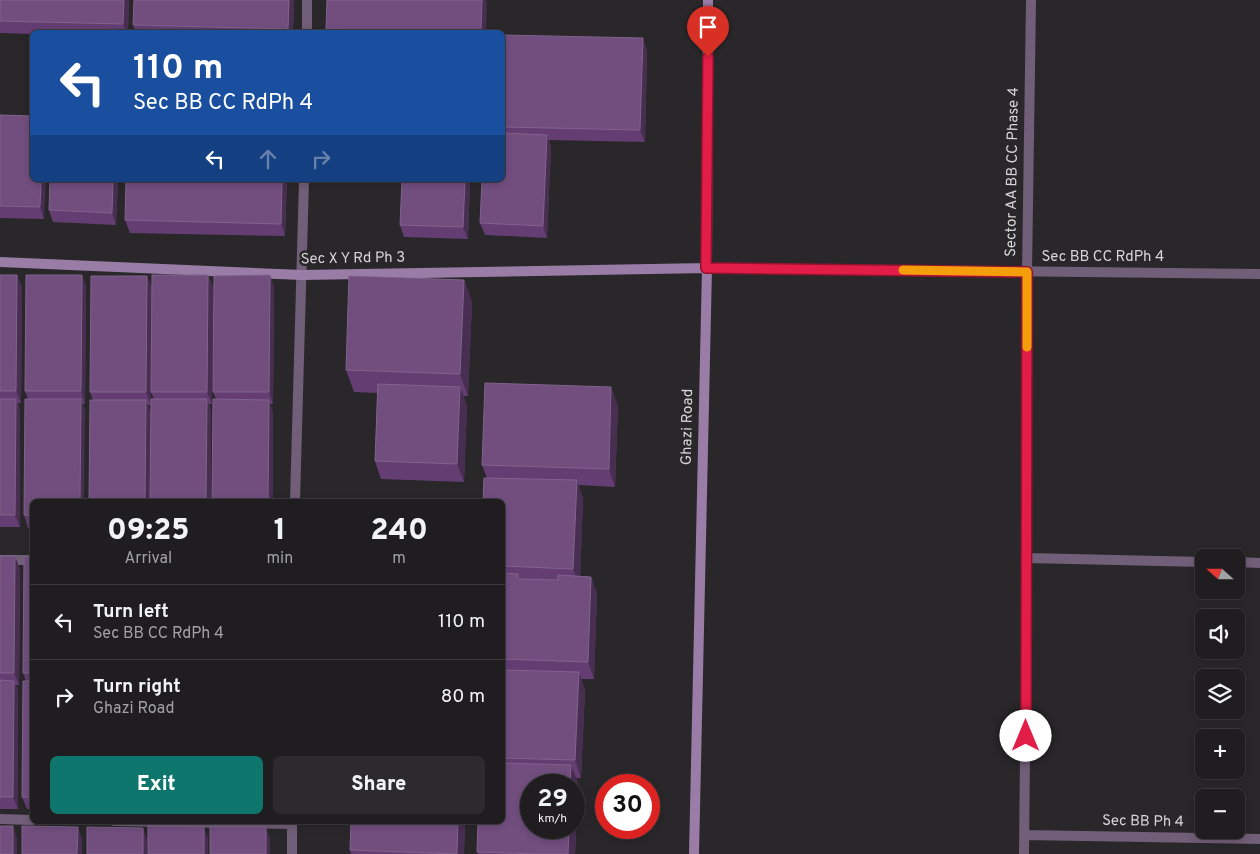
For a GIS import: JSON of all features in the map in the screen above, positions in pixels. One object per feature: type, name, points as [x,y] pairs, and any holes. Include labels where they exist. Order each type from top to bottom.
[{"type":"main road","name":"Ghazi Road","points":[[694,854],[706,268],[708,0]]},
{"type":"main road","name":"Sec X Y Rd Ph 3","points":[[0,262],[302,275],[706,268]]},
{"type":"street","points":[[307,0],[307,30]]},
{"type":"street","name":"Sector AA BB CC Phase 4","points":[[1024,854],[1027,272],[1031,0]]},
{"type":"street","points":[[295,499],[304,182]]},
{"type":"street","name":"Sec BB CC RdPh 4","points":[[706,268],[1260,274]]},
{"type":"street","points":[[1027,558],[1195,562]]},
{"type":"street","points":[[0,560],[30,560]]},
{"type":"street","points":[[1245,562],[1260,562]]},
{"type":"street","points":[[0,820],[30,820]]},
{"type":"street","points":[[292,824],[292,854]]},
{"type":"street","name":"Sec BB Ph 4","points":[[1025,835],[1260,839]]},
{"type":"building","points":[[0,0],[124,0],[123,24],[0,21]]},
{"type":"building","points":[[134,0],[289,0],[288,29],[133,25]]},
{"type":"building","points":[[327,0],[482,0],[481,30],[326,29]]},
{"type":"building","points":[[505,35],[643,38],[640,130],[505,127]]},
{"type":"building","points":[[0,115],[30,116],[30,182],[41,182],[40,207],[0,206]]},
{"type":"building","points":[[505,133],[547,135],[543,226],[480,223],[482,182],[505,182]]},
{"type":"building","points":[[50,182],[113,182],[112,213],[49,210]]},
{"type":"building","points":[[126,182],[282,182],[281,224],[125,220]]},
{"type":"building","points":[[402,182],[465,182],[463,227],[400,225]]},
{"type":"building","points":[[0,275],[17,275],[16,391],[0,391]]},
{"type":"building","points":[[26,275],[82,275],[81,391],[25,391]]},
{"type":"building","points":[[152,275],[208,275],[207,392],[151,392]]},
{"type":"building","points":[[270,275],[269,392],[213,392],[214,276]]},
{"type":"building","points":[[91,276],[147,276],[146,392],[90,392]]},
{"type":"building","points":[[349,276],[464,280],[460,374],[346,370]]},
{"type":"building","points":[[485,383],[611,387],[609,469],[482,465]]},
{"type":"building","points":[[378,384],[460,387],[457,464],[375,461]]},
{"type":"building","points":[[0,399],[16,399],[15,515],[0,515]]},
{"type":"building","points":[[25,399],[81,399],[80,499],[30,499],[30,515],[24,515]]},
{"type":"building","points":[[151,399],[207,399],[206,499],[150,499]]},
{"type":"building","points":[[213,399],[269,400],[268,499],[212,499]]},
{"type":"building","points":[[90,400],[146,400],[145,499],[89,499]]},
{"type":"building","points":[[484,478],[577,480],[573,569],[505,566],[505,499],[483,499]]},
{"type":"building","points":[[0,556],[15,556],[14,673],[0,673]]},
{"type":"building","points":[[24,557],[30,557],[30,673],[23,673]]},
{"type":"building","points":[[505,573],[518,574],[518,579],[558,580],[558,575],[591,577],[588,662],[505,659]]},
{"type":"building","points":[[505,670],[579,672],[575,760],[505,758]]},
{"type":"building","points":[[0,680],[14,681],[13,797],[0,797]]},
{"type":"building","points":[[23,681],[30,681],[30,797],[22,797]]},
{"type":"building","points":[[505,763],[571,765],[571,774],[520,774],[520,839],[569,839],[568,854],[477,852],[478,824],[505,824]]},
{"type":"building","points":[[351,824],[458,824],[457,854],[350,850]]},
{"type":"building","points":[[0,826],[13,826],[13,854],[0,854]]},
{"type":"building","points":[[22,826],[78,827],[77,854],[22,854]]},
{"type":"building","points":[[148,826],[204,827],[204,854],[148,854]]},
{"type":"building","points":[[87,827],[143,828],[143,854],[87,854]]},
{"type":"building","points":[[210,827],[266,827],[266,854],[210,854]]},
{"type":"slow traffic","points":[[903,270],[1027,272],[1027,347]]},
{"type":"route","points":[[708,57],[706,268],[1027,272],[1026,736]]}]
